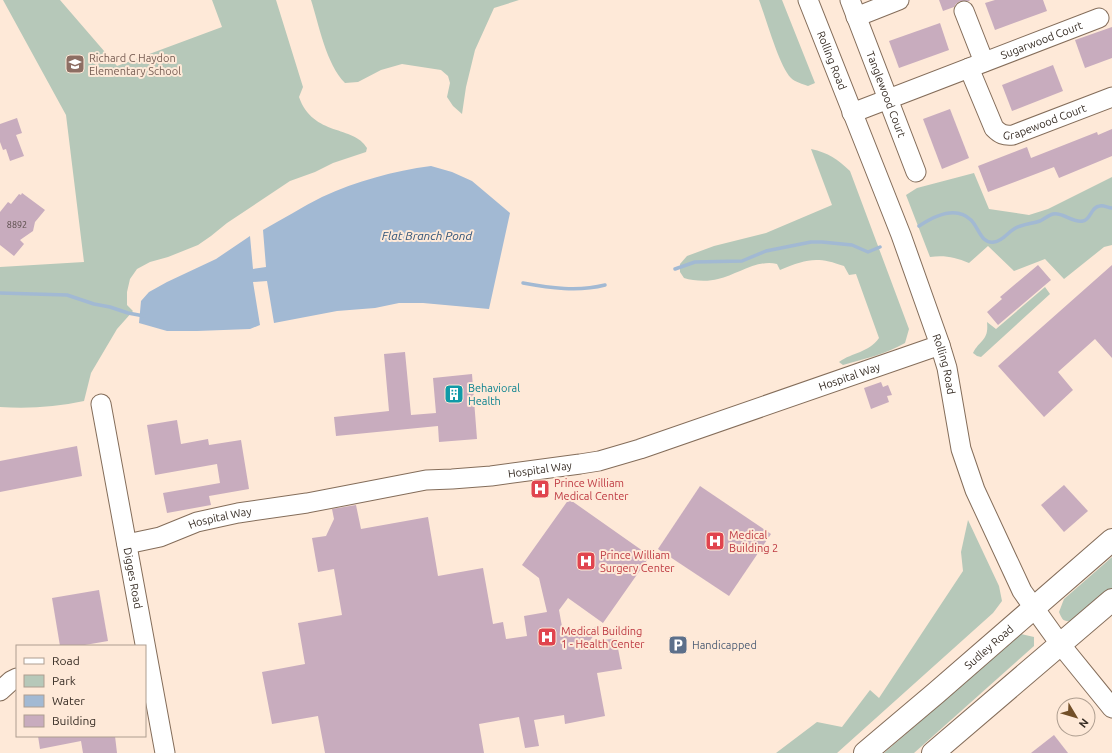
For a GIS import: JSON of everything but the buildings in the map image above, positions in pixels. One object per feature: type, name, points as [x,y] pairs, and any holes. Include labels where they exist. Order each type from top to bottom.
[{"type":"main road","name":"Sudley Road","points":[[865,753],[1112,540]]},
{"type":"main road","points":[[933,753],[1112,600]]},
{"type":"street","name":"Rolling Road","points":[[808,0],[900,236],[940,345],[947,368],[958,440],[975,490],[1022,591],[1060,644],[1112,708]]},
{"type":"street","name":"Tanglewood Court","points":[[899,0],[853,8],[916,172]]},
{"type":"street","points":[[964,11],[977,65]]},
{"type":"street","name":"Sugarwood Court","points":[[852,113],[1099,18]]},
{"type":"street","name":"Grapewood Court","points":[[977,65],[994,128],[999,133],[1006,136],[1013,135],[1112,97]]},
{"type":"street","name":"Hospital Way","points":[[127,544],[160,537],[198,522],[238,513],[308,503],[426,480],[452,480],[491,476],[599,461],[647,447],[940,345]]},
{"type":"street","name":"Digges Road","points":[[101,404],[144,645]]},
{"type":"street","name":"Digges Road","points":[[146,657],[165,753]]},
{"type":"street","points":[[0,690],[16,678]]},
{"type":"green space","points":[[3,0],[60,0],[117,66],[222,27],[212,0],[276,0],[303,87],[299,97],[305,110],[323,125],[353,136],[361,141],[367,148],[366,152],[333,163],[315,172],[290,181],[227,223],[198,245],[168,257],[150,262],[137,269],[130,279],[127,292],[127,305],[133,311],[117,329],[91,373],[84,401],[74,403],[32,408],[0,407],[0,267],[84,262],[66,115]]},
{"type":"green space","points":[[311,0],[519,0],[494,8],[475,50],[466,87],[462,114],[453,106],[447,97],[450,83],[448,76],[441,70],[402,64],[381,70],[358,82],[345,83],[338,75],[328,55]]},
{"type":"green space","points":[[759,0],[782,0],[815,83],[808,86],[799,83],[791,78],[786,72],[777,53]]},
{"type":"green space","points":[[811,149],[823,152],[832,157],[850,171],[909,329],[905,343],[898,347],[843,365],[839,362],[870,347],[879,338],[856,274],[849,275],[844,266],[826,261],[812,260],[797,263],[780,270],[777,264],[770,263],[755,265],[725,277],[705,281],[684,278],[680,272],[680,264],[687,256],[714,246],[766,233],[832,205]]},
{"type":"green space","points":[[974,173],[989,209],[1029,215],[1048,209],[1112,177],[1112,245],[1104,247],[1064,279],[1045,259],[1014,271],[988,246],[969,263],[950,257],[930,257],[906,195],[917,188]]},
{"type":"green space","points":[[1045,287],[1050,294],[981,357],[973,353],[987,333],[987,322],[996,329]]},
{"type":"green space","points":[[968,520],[999,586],[1002,601],[993,613],[837,753],[776,753],[817,722],[842,727],[870,690],[879,698],[963,571],[961,552]]},
{"type":"green space","points":[[1112,557],[1112,591],[1071,621],[1063,620],[1059,612],[1064,599]]},
{"type":"green space","points":[[1021,634],[1034,637],[1034,646],[914,753],[884,753]]},
{"type":"water","name":"Flat Branch Pond","points":[[431,166],[452,172],[472,181],[510,213],[489,309],[423,303],[399,303],[375,308],[337,311],[274,323],[267,281],[253,282],[260,325],[250,329],[167,331],[139,323],[141,301],[149,292],[216,259],[250,236],[253,269],[266,267],[263,230],[322,197],[375,177]]},
{"type":"waterway","points":[[919,226],[938,216],[959,213],[974,223],[986,241],[994,242],[1002,239],[1017,227],[1040,221],[1053,214],[1083,221],[1086,220],[1097,207],[1103,206],[1112,208]]},
{"type":"waterway","points":[[675,269],[695,262],[742,261],[766,251],[811,242],[852,245],[868,252],[880,247]]},
{"type":"waterway","points":[[523,283],[554,288],[574,289],[605,285]]},
{"type":"waterway","points":[[0,293],[67,295],[94,304],[144,316]]},
{"type":"place","name":"Richard C Haydon Elementary School","points":[[75,64]]},
{"type":"place","name":"Behavioral Health","points":[[454,394]]},
{"type":"place","name":"Prince William Medical Center","points":[[540,489]]},
{"type":"place","name":"Medical Building 2","points":[[715,541]]},
{"type":"place","name":"Prince William Surgery Center","points":[[586,561]]},
{"type":"place","name":"Medical Building 1 - Health Center","points":[[547,637]]},
{"type":"place","name":"Handicapped","points":[[678,645]]}]
